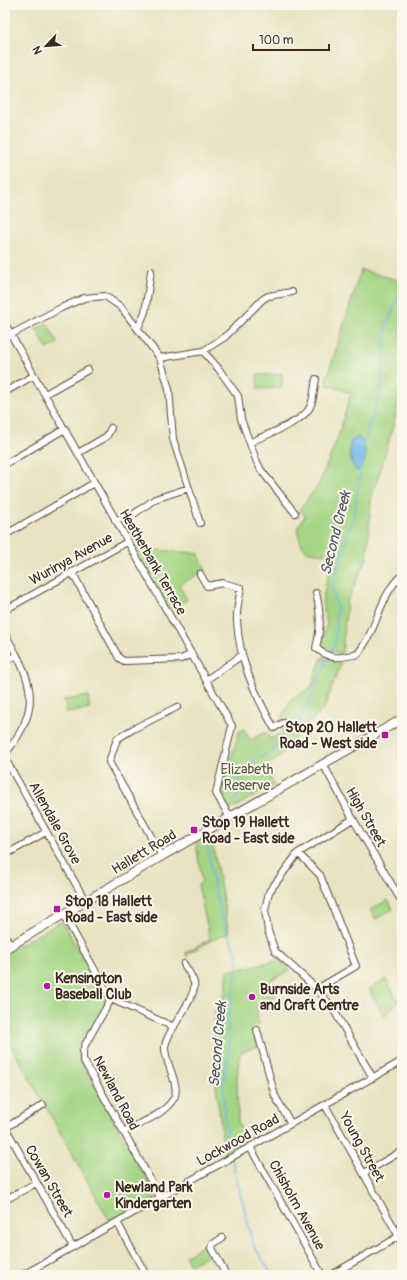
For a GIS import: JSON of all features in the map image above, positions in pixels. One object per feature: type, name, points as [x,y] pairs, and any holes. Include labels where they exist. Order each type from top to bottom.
[{"type":"main road","name":"Hallett Road","points":[[8,947],[162,856],[402,719]]},
{"type":"street","points":[[138,328],[145,312],[151,271]]},
{"type":"street","points":[[160,358],[203,351],[225,337],[263,298],[292,292]]},
{"type":"street","points":[[10,335],[61,308],[84,298],[105,296],[121,307],[160,358],[169,389],[173,439],[200,523]]},
{"type":"street","name":"Heatherbank Terrace","points":[[5,324],[24,360],[30,367],[33,376],[46,394],[127,542],[232,726],[216,793],[230,818]]},
{"type":"street","points":[[203,351],[218,368],[238,396],[241,419],[261,470],[296,513]]},
{"type":"street","points":[[46,394],[88,370]]},
{"type":"street","points":[[5,392],[33,376]]},
{"type":"street","points":[[250,442],[299,419],[306,414],[310,407],[316,379]]},
{"type":"street","points":[[78,453],[107,436],[111,428]]},
{"type":"street","points":[[5,464],[65,429]]},
{"type":"street","points":[[5,535],[94,483]]},
{"type":"street","points":[[115,520],[134,514],[155,499],[189,488]]},
{"type":"street","points":[[402,519],[402,533]]},
{"type":"street","name":"Wurinya Avenue","points":[[5,610],[127,542]]},
{"type":"street","points":[[72,572],[119,658],[124,661],[181,659],[192,654]]},
{"type":"street","points":[[200,574],[208,586],[224,583],[241,588],[237,620],[241,656],[257,697],[274,728],[283,723]]},
{"type":"street","points":[[316,593],[320,610],[321,630],[316,648],[332,658],[358,654],[368,638],[378,611],[394,582],[402,575]]},
{"type":"street","name":"Allendale Grove","points":[[5,634],[26,674],[30,695],[30,712],[16,740],[5,754],[7,762],[86,902]]},
{"type":"street","points":[[5,662],[17,655]]},
{"type":"street","points":[[206,680],[241,656]]},
{"type":"street","points":[[162,856],[109,762],[116,740],[133,729],[177,707]]},
{"type":"street","name":"High Street","points":[[323,764],[352,819],[402,902]]},
{"type":"street","points":[[352,819],[298,853],[269,892],[265,910],[268,930],[275,950],[317,989],[332,1007],[373,1078]]},
{"type":"street","points":[[5,855],[46,832]]},
{"type":"street","points":[[298,853],[320,875],[356,966],[317,989]]},
{"type":"street","points":[[64,915],[111,999],[174,1027]]},
{"type":"street","points":[[5,936],[8,947]]},
{"type":"street","points":[[123,1132],[165,1109],[175,1097],[175,1088],[165,1048],[174,1027],[194,991],[194,982],[184,964]]},
{"type":"street","name":"Newland Road","points":[[111,999],[83,1051],[83,1059],[160,1197]]},
{"type":"street","points":[[257,1030],[275,1096],[291,1124]]},
{"type":"street","name":"Lockwood Road","points":[[23,1275],[402,1061]]},
{"type":"street","points":[[5,1128],[43,1105]]},
{"type":"street","name":"Young Street","points":[[325,1105],[400,1235],[402,1242]]},
{"type":"street","name":"Cowan Street","points":[[5,1128],[73,1247]]},
{"type":"street","name":"Chisholm Avenue","points":[[250,1147],[322,1275]]},
{"type":"street","points":[[364,1173],[402,1151]]},
{"type":"street","points":[[5,1200],[36,1183]]},
{"type":"street","points":[[117,1222],[146,1275]]},
{"type":"street","points":[[331,1275],[400,1235]]},
{"type":"street","points":[[222,1238],[213,1244],[212,1248],[226,1275]]},
{"type":"green space","points":[[361,270],[402,281],[402,386],[392,430],[371,501],[367,558],[347,602],[342,654],[321,647],[327,623],[322,602],[333,554],[307,551],[301,543],[297,528],[305,516],[300,509],[319,484],[338,437],[351,393],[325,384]]},
{"type":"green space","points":[[47,323],[58,343],[47,349],[36,329]]},
{"type":"green space","points":[[282,374],[282,388],[258,389],[257,375]]},
{"type":"green space","points":[[131,548],[198,553],[206,570],[179,585],[187,600],[167,610]]},
{"type":"green space","name":"Elizabeth Reserve","points":[[322,657],[341,663],[324,709],[300,731],[280,757],[264,767],[274,785],[230,810],[221,792],[239,732],[244,729],[250,740],[266,732],[270,739],[283,732],[279,723],[291,699],[311,688]]},
{"type":"green space","points":[[88,696],[90,709],[67,713],[64,700]]},
{"type":"green space","points":[[211,835],[229,933],[212,940],[187,954],[187,957],[186,952],[210,939],[198,885],[202,882],[196,842]]},
{"type":"green space","points":[[388,900],[393,909],[376,919],[370,910]]},
{"type":"green space","points":[[62,921],[108,1002],[82,1047],[81,1062],[157,1197],[111,1223],[5,1035],[5,953]]},
{"type":"green space","points":[[280,960],[290,970],[269,981],[276,996],[257,1007],[258,1024],[252,1026],[258,1046],[240,1053],[237,1078],[238,1123],[248,1144],[225,1157],[216,1086],[215,1012],[225,993],[228,971]]},
{"type":"green space","points":[[386,979],[398,1001],[384,1017],[369,989]]},
{"type":"green space","points":[[203,1245],[209,1255],[190,1265],[185,1256]]},
{"type":"water","points":[[358,437],[361,439],[365,452],[365,461],[361,468],[357,471],[354,468],[350,458],[350,442]]},
{"type":"waterway","name":"Second Creek","points":[[363,446],[381,389],[386,328],[402,288]]},
{"type":"waterway","name":"Second Creek","points":[[330,654],[335,643],[337,607],[332,588],[355,509],[361,467]]},
{"type":"waterway","name":"Second Creek","points":[[236,800],[240,778],[255,761],[275,749],[281,737],[295,731],[328,658]]},
{"type":"waterway","name":"Second Creek","points":[[227,824],[206,836],[213,881],[223,921],[239,960],[228,1018],[229,1056],[225,1068],[223,1091],[230,1156]]},
{"type":"waterway","name":"Second Creek","points":[[232,1160],[253,1244],[272,1275]]},
{"type":"place","name":"Stop 20 Hallett Road - West side","points":[[385,735]]},
{"type":"place","name":"Stop 19 Hallett Road - East side","points":[[194,830]]},
{"type":"place","name":"Stop 18 Hallett Road - East side","points":[[57,909]]},
{"type":"place","name":"Kensington Baseball Club","points":[[47,986]]},
{"type":"place","name":"Burnside Arts and Craft Centre","points":[[252,997]]},
{"type":"place","name":"Newland Park Kindergarten","points":[[107,1195]]}]
